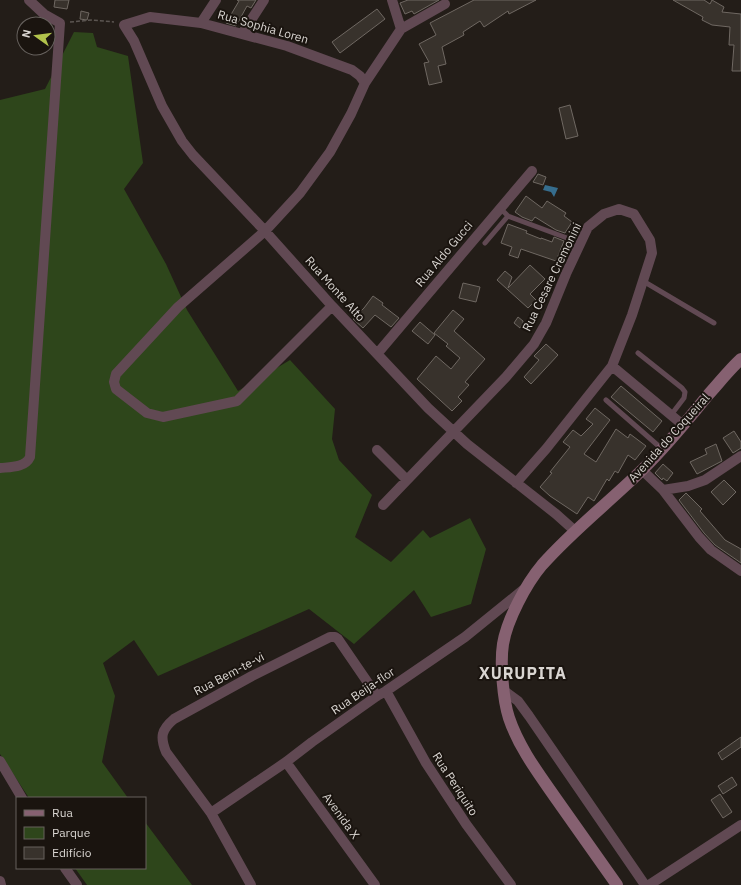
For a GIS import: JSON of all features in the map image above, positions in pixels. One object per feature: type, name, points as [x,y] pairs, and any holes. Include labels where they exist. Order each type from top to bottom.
[{"type":"main road","name":"Avenida do Coqueiral","points":[[616,885],[534,768],[520,745],[509,718],[503,690],[503,644],[511,618],[541,566],[575,531],[642,470],[683,425],[731,368],[741,359]]},
{"type":"street","points":[[0,468],[23,465],[28,462],[30,458],[60,23],[44,14],[29,0]]},
{"type":"street","points":[[201,23],[216,0]]},
{"type":"street","points":[[242,34],[264,0]]},
{"type":"street","points":[[392,0],[401,29]]},
{"type":"street","points":[[332,306],[237,401],[163,417],[147,413],[116,389],[114,382],[116,374],[178,307],[265,231],[300,193],[330,152],[351,114],[365,83],[401,29],[445,4]]},
{"type":"street","name":"Rua Sophia Loren","points":[[124,25],[150,17],[201,23],[286,46],[352,70],[360,76],[365,83]]},
{"type":"street","name":"Rua Monte Alto","points":[[124,25],[134,41],[162,106],[182,141],[193,155],[428,408],[467,444],[575,531]]},
{"type":"street","name":"Rua Aldo Gucci","points":[[377,354],[532,171]]},
{"type":"street","name":"Rua Cesare Cremonini","points":[[383,505],[506,377],[534,344],[546,323],[566,274],[588,227],[604,214],[619,210],[634,214],[650,240],[652,253],[612,366],[546,449],[516,483]]},
{"type":"street","points":[[612,366],[683,425]]},
{"type":"street","points":[[377,450],[407,480]]},
{"type":"street","points":[[663,490],[688,486],[705,480],[741,456]]},
{"type":"street","points":[[642,470],[663,490],[699,537],[711,550],[741,571]]},
{"type":"street","name":"Rua Beija-flor","points":[[211,813],[286,762],[382,693],[465,637],[528,587]]},
{"type":"street","name":"Rua Bem-te-vi","points":[[211,813],[166,752],[162,734],[167,725],[174,719],[252,676],[330,637],[338,640],[382,693]]},
{"type":"street","points":[[503,690],[518,701],[529,716],[645,885]]},
{"type":"street","name":"Rua Periquito","points":[[382,693],[466,824],[511,885]]},
{"type":"street","points":[[0,761],[21,797]]},
{"type":"street","name":"Avenida X","points":[[286,762],[375,885]]},
{"type":"street","points":[[211,813],[251,885]]},
{"type":"street","points":[[649,885],[741,825]]},
{"type":"street","points":[[66,869],[77,885]]},
{"type":"street","points":[[0,881],[1,885]]},
{"type":"lane","points":[[500,208],[508,216],[567,238]]},
{"type":"lane","points":[[485,244],[508,216]]},
{"type":"lane","points":[[643,281],[714,323]]},
{"type":"lane","points":[[638,353],[685,392],[684,398],[671,415]]},
{"type":"lane","points":[[606,400],[662,449]]},
{"type":"path","points":[[60,23],[92,20],[108,21],[124,25]]},
{"type":"green space","points":[[74,32],[93,33],[97,47],[128,56],[143,163],[124,189],[166,264],[187,310],[238,391],[290,360],[335,409],[332,439],[339,460],[372,495],[355,537],[391,562],[423,530],[430,538],[470,518],[486,549],[471,604],[431,617],[414,590],[354,644],[309,609],[158,676],[134,640],[103,663],[115,696],[102,762],[127,797],[28,797],[0,754],[0,100],[45,89]]},
{"type":"green space","points":[[146,823],[192,885],[87,885],[76,869],[146,869]]},
{"type":"water","points":[[545,185],[558,188],[554,197],[551,192],[543,190]]},
{"type":"building","points":[[55,0],[69,0],[67,9],[54,7]]},
{"type":"building","points":[[237,0],[256,0],[251,8],[247,6],[236,26],[226,23],[239,1]]},
{"type":"building","points":[[408,0],[439,0],[414,14],[412,11],[405,14],[400,3]]},
{"type":"building","points":[[474,0],[536,0],[509,14],[508,11],[484,27],[480,21],[463,32],[464,35],[442,47],[446,64],[438,66],[442,82],[429,85],[424,63],[429,62],[419,44],[436,35],[430,23]]},
{"type":"building","points":[[673,0],[704,0],[710,4],[712,0],[724,7],[722,12],[741,14],[741,71],[732,71],[734,45],[729,45],[730,27],[712,25],[702,20],[703,17]]},
{"type":"building","points":[[377,9],[385,19],[340,53],[332,42]]},
{"type":"building","points":[[81,11],[89,13],[87,20],[80,19]]},
{"type":"building","points":[[570,105],[578,136],[566,139],[559,108]]},
{"type":"building","points":[[538,174],[546,177],[543,185],[533,182]]},
{"type":"building","points":[[526,196],[542,208],[547,201],[566,213],[564,216],[572,222],[565,233],[556,230],[535,217],[532,221],[515,212]]},
{"type":"building","points":[[508,224],[527,231],[526,233],[541,239],[552,242],[554,237],[564,241],[556,261],[521,249],[518,258],[509,255],[512,247],[501,243]]},
{"type":"building","points":[[530,265],[545,279],[530,294],[536,300],[528,308],[497,280],[505,271],[512,277],[508,288]]},
{"type":"building","points":[[463,283],[480,287],[476,302],[459,298]]},
{"type":"building","points":[[373,296],[399,318],[391,327],[375,315],[363,328],[353,319]]},
{"type":"building","points":[[453,310],[464,319],[454,331],[485,359],[465,382],[469,385],[458,397],[462,401],[452,411],[417,379],[436,356],[451,369],[460,358],[446,346],[448,344],[434,333]]},
{"type":"building","points":[[518,317],[523,321],[520,328],[514,323]]},
{"type":"building","points":[[420,322],[435,335],[428,344],[412,331]]},
{"type":"building","points":[[546,344],[558,355],[531,384],[524,377],[539,360],[534,356]]},
{"type":"building","points":[[621,386],[662,421],[653,432],[611,397]]},
{"type":"building","points":[[595,408],[610,420],[584,454],[596,462],[616,429],[628,438],[630,434],[646,446],[635,460],[628,455],[618,473],[615,471],[609,481],[607,479],[594,501],[588,497],[577,514],[550,496],[540,487],[570,447],[563,442],[573,430],[581,436],[593,424],[586,419]]},
{"type":"building","points":[[734,431],[741,442],[741,448],[733,453],[723,438]]},
{"type":"building","points":[[716,444],[722,461],[697,474],[690,462],[707,454],[705,449]]},
{"type":"building","points":[[663,464],[673,473],[667,481],[663,478],[662,480],[655,473]]},
{"type":"building","points":[[724,480],[736,492],[723,505],[711,492]]},
{"type":"building","points":[[686,493],[702,509],[700,511],[725,540],[741,549],[741,563],[715,545],[704,533],[679,500]]},
{"type":"building","points":[[741,737],[741,747],[722,760],[718,753]]},
{"type":"building","points":[[732,777],[737,785],[723,794],[718,786]]},
{"type":"building","points":[[720,794],[732,812],[723,818],[711,800]]},
{"type":"district","name":"XURUPITA","points":[[523,673]]}]
